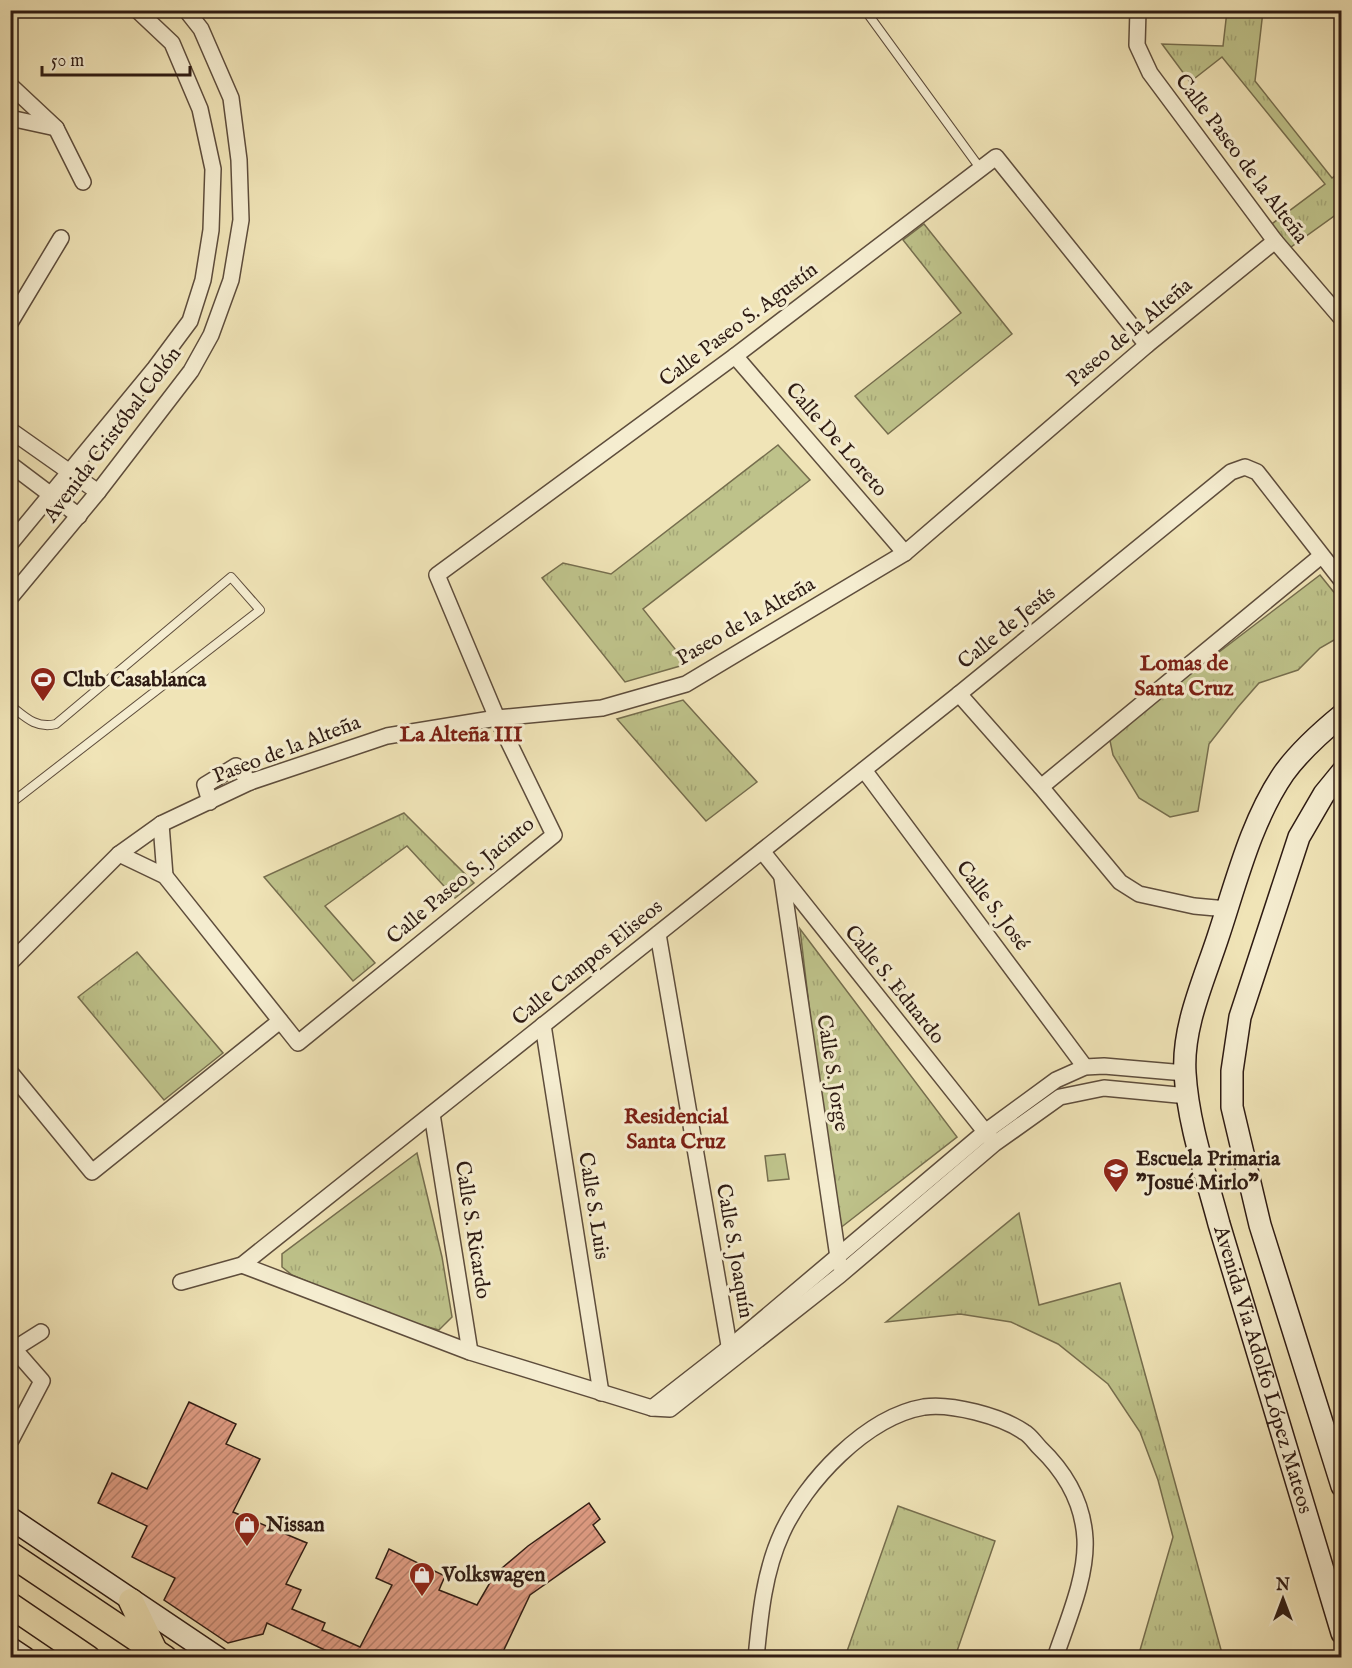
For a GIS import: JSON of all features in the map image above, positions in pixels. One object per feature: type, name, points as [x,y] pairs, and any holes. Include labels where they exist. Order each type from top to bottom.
[{"type":"main road","name":"Avenida Via Adolfo López Mateos","points":[[1341,715],[1312,740],[1284,774],[1259,818],[1194,1014],[1186,1044],[1185,1073],[1188,1096],[1219,1224],[1341,1633]]},
{"type":"main road","name":"Avenida Via Adolfo López Mateos","points":[[1341,772],[1324,794],[1299,837],[1240,1017],[1232,1071],[1232,1107],[1260,1225],[1341,1486]]},
{"type":"main road","points":[[10,1518],[218,1658]]},
{"type":"main road","points":[[10,1554],[160,1654]]},
{"type":"main road","points":[[131,1600],[160,1654]]},
{"type":"main road","points":[[10,1605],[88,1658]]},
{"type":"street","name":"Avenida Cristóbal Colón","points":[[10,544],[155,368],[190,321],[203,280],[212,230],[213,169],[200,110],[172,43],[137,10]]},
{"type":"street","name":"Avenida Cristóbal Colón","points":[[10,598],[79,516],[191,371],[211,335],[231,280],[241,220],[239,160],[231,98],[201,29],[186,10]]},
{"type":"street","name":"Calle Paseo de la Alteña","points":[[1138,10],[1137,45],[1150,73],[1275,242],[1341,319]]},
{"type":"street","points":[[10,85],[56,128],[83,182]]},
{"type":"street","points":[[10,118],[56,128]]},
{"type":"street","points":[[980,168],[996,157],[1147,345]]},
{"type":"street","name":"Calle Paseo S. Agustín","points":[[497,718],[437,575],[735,356],[980,168]]},
{"type":"street","points":[[10,323],[61,237]]},
{"type":"street","name":"Paseo de la Alteña","points":[[10,963],[119,854],[161,824],[250,782],[387,735],[497,718],[602,708],[686,684],[905,553],[1147,345],[1275,242]]},
{"type":"street","name":"Calle De Loreto","points":[[735,356],[905,553]]},
{"type":"street","points":[[10,430],[98,492]]},
{"type":"street","points":[[10,464],[79,516]]},
{"type":"street","name":"Calle de Jesús","points":[[1227,909],[1194,906],[1139,894],[1120,882],[959,694],[1231,472],[1245,467],[1257,472],[1341,581]]},
{"type":"street","points":[[1041,787],[1321,556]]},
{"type":"street","name":"Calle Campos Eliseos","points":[[181,1282],[242,1265],[959,694]]},
{"type":"street","name":"Calle Paseo S. Jacinto","points":[[280,1021],[298,1043],[554,835],[497,718]]},
{"type":"street","name":"Calle S. José","points":[[864,770],[1085,1067]]},
{"type":"street","points":[[161,824],[165,876]]},
{"type":"street","name":"Calle S. Eduardo","points":[[762,851],[990,1138]]},
{"type":"street","points":[[10,1072],[92,1172],[280,1021],[165,876],[119,854]]},
{"type":"street","name":"Calle S. Jorge","points":[[782,878],[840,1275]]},
{"type":"street","name":"Calle S. Joaquín","points":[[658,934],[730,1355]]},
{"type":"street","name":"Calle S. Luis","points":[[543,1025],[602,1393]]},
{"type":"street","points":[[242,1265],[470,1352],[652,1408],[840,1275],[1056,1080],[1085,1067],[1104,1066],[1185,1073]]},
{"type":"street","points":[[730,1355],[838,1257],[990,1138],[1060,1097],[1082,1091],[1127,1089],[1188,1096]]},
{"type":"street","name":"Calle S. Ricardo","points":[[432,1114],[470,1352]]},
{"type":"street","points":[[11,1440],[42,1381],[12,1347],[42,1332]]},
{"type":"street","points":[[756,1658],[763,1591],[782,1533],[814,1482],[849,1447],[884,1422],[924,1407],[973,1410],[1024,1431],[1057,1465],[1079,1501],[1085,1540],[1077,1592],[1055,1658]]},
{"type":"lane","points":[[865,10],[980,168]]},
{"type":"lane","points":[[10,705],[30,722],[45,727],[56,724],[231,577],[260,610],[10,804]]},
{"type":"green space","points":[[1227,11],[1263,11],[1255,81],[1332,178],[1341,171],[1341,211],[1284,252],[1265,229],[1325,184],[1222,57],[1190,82],[1162,44],[1223,46]]},
{"type":"green space","points":[[924,224],[1012,334],[888,434],[855,396],[961,313],[903,240]]},
{"type":"green space","points":[[778,445],[810,480],[643,609],[687,664],[625,682],[542,578],[563,563],[611,574]]},
{"type":"green space","points":[[1320,575],[1341,601],[1341,636],[1320,648],[1298,670],[1259,683],[1238,707],[1209,744],[1198,811],[1170,817],[1139,798],[1113,755],[1109,736]]},
{"type":"green space","points":[[683,700],[757,782],[706,821],[617,719]]},
{"type":"green space","points":[[404,813],[474,883],[455,898],[407,846],[325,906],[375,963],[353,981],[264,877]]},
{"type":"green space","points":[[800,929],[957,1137],[839,1229],[830,1185]]},
{"type":"green space","points":[[137,952],[223,1053],[164,1100],[78,997]]},
{"type":"green space","points":[[417,1153],[442,1257],[452,1317],[439,1330],[395,1318],[292,1275],[282,1267],[282,1254]]},
{"type":"green space","points":[[785,1154],[789,1179],[768,1181],[765,1156]]},
{"type":"green space","points":[[1019,1213],[1039,1305],[1120,1283],[1223,1657],[1138,1657],[1173,1537],[1158,1480],[1140,1432],[1108,1384],[1058,1344],[1011,1322],[960,1314],[886,1322]]},
{"type":"green space","points":[[898,1506],[995,1541],[955,1657],[845,1657]]},
{"type":"building","points":[[189,1402],[236,1424],[226,1444],[260,1459],[233,1512],[307,1543],[286,1584],[301,1590],[292,1609],[325,1623],[322,1630],[360,1647],[392,1585],[376,1578],[389,1549],[445,1576],[439,1590],[477,1605],[495,1574],[528,1546],[589,1503],[600,1519],[593,1525],[605,1542],[530,1595],[500,1658],[342,1658],[267,1623],[263,1634],[228,1643],[164,1600],[175,1578],[132,1557],[147,1526],[98,1503],[112,1473],[147,1489]]},
{"type":"place","name":"Club Casablanca","points":[[43,703]]},
{"type":"place","name":"Escuela Primaria \"Josué Mirlo\"","points":[[1116,1194]]},
{"type":"place","name":"Nissan","points":[[247,1548]]},
{"type":"place","name":"Volkswagen","points":[[422,1598]]},
{"type":"district","name":"Lomas de Santa Cruz","points":[[1184,676]]},
{"type":"district","name":"La Alteña III","points":[[461,735]]},
{"type":"district","name":"Residencial Santa Cruz","points":[[676,1130]]}]
